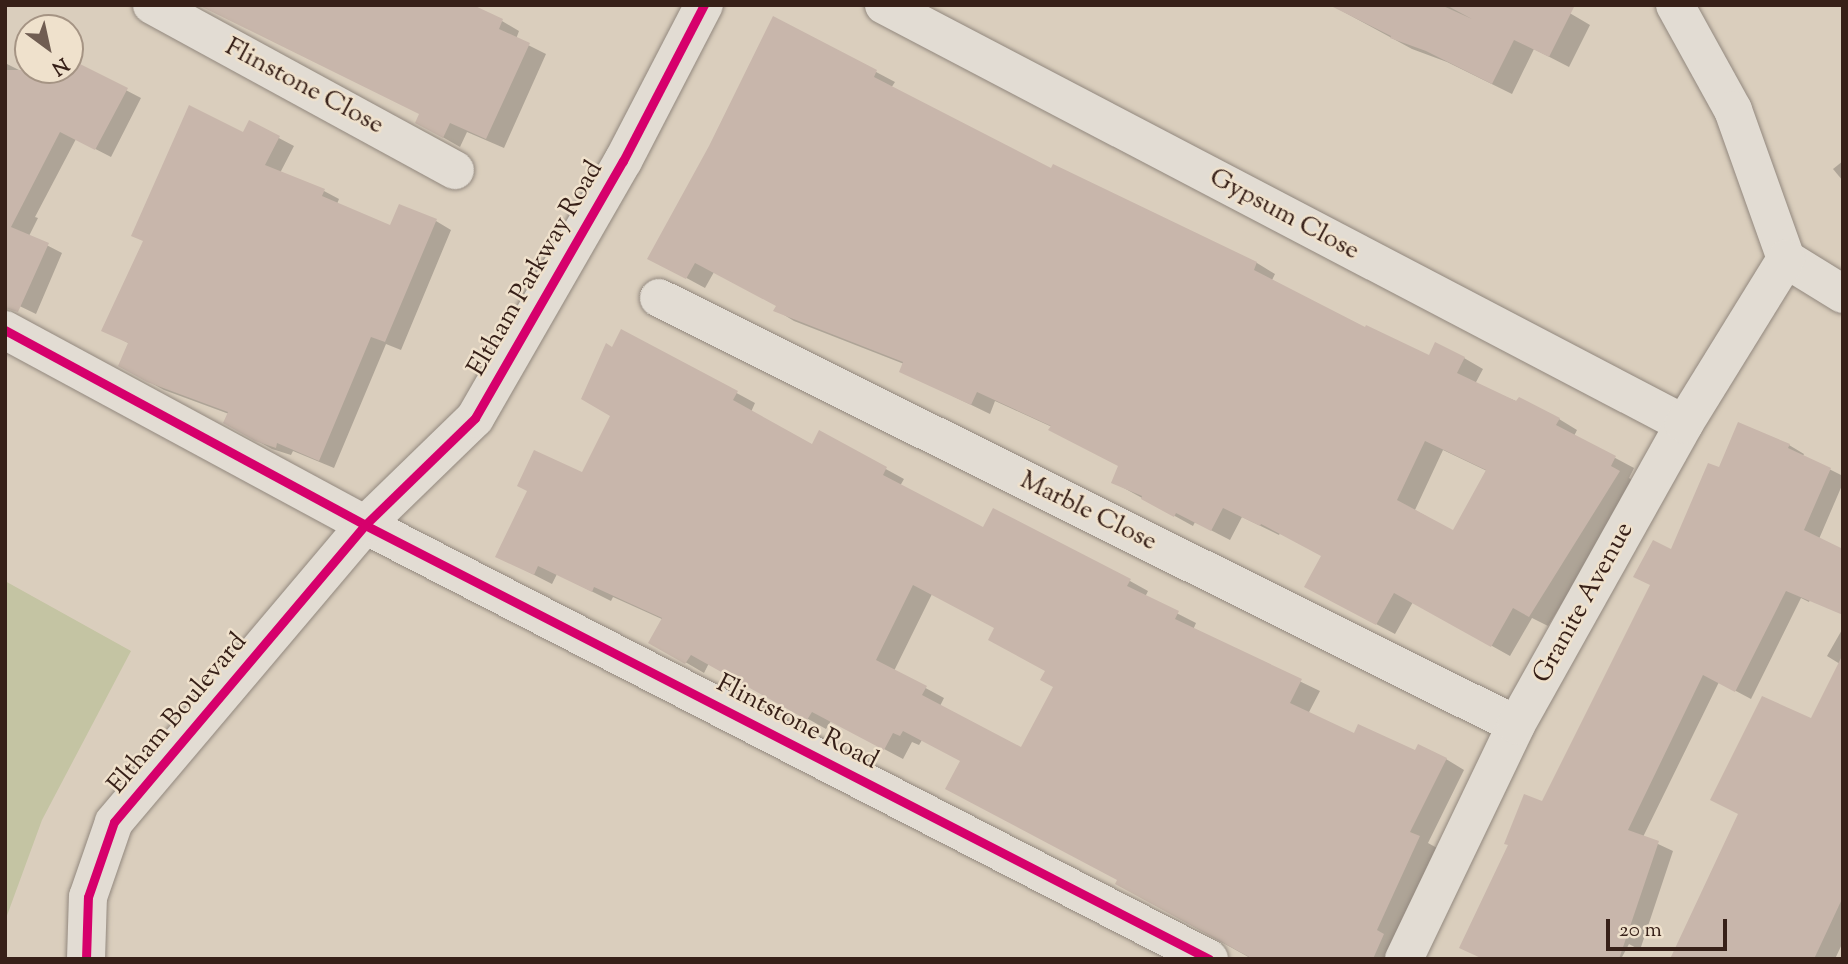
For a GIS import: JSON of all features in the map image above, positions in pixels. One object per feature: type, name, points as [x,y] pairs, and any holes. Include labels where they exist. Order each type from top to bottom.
[{"type":"street","name":"Flinstone Close","points":[[152,5],[455,170]]},
{"type":"street","name":"Eltham Parkway Road","points":[[365,525],[475,418],[623,161],[704,5]]},
{"type":"street","name":"Gypsum Close","points":[[884,5],[1684,424]]},
{"type":"street","points":[[1675,5],[1733,110],[1786,259],[1843,294]]},
{"type":"street","name":"Granite Avenue","points":[[1404,959],[1516,725],[1684,424],[1786,259]]},
{"type":"street","name":"Marble Close","points":[[659,298],[1516,725]]},
{"type":"street","name":"Flintstone Road","points":[[5,330],[365,525],[1209,959]]},
{"type":"street","name":"Eltham Boulevard","points":[[86,959],[88,897],[114,822],[365,525]]},
{"type":"green space","points":[[5,581],[131,651],[42,820],[5,921]]},
{"type":"building","points":[[198,5],[473,5],[503,19],[499,29],[530,43],[486,139],[450,123],[443,138],[415,123],[419,114]]},
{"type":"building","points":[[1329,5],[1441,5],[1472,19],[1446,5],[1575,5],[1549,57],[1514,40],[1492,84],[1426,51],[1390,38],[1391,36]]},
{"type":"building","points":[[773,16],[877,70],[874,77],[1051,168],[1053,164],[1257,262],[1254,270],[1365,327],[1366,325],[1429,355],[1435,342],[1465,357],[1457,373],[1516,401],[1519,397],[1560,418],[1556,425],[1616,456],[1611,466],[1620,471],[1529,617],[1513,608],[1491,647],[1394,593],[1376,625],[1304,587],[1321,556],[1261,524],[1260,526],[1223,508],[1211,531],[1176,513],[1174,517],[1141,499],[1142,496],[1111,483],[1118,466],[1048,430],[1051,426],[977,392],[971,405],[899,372],[903,362],[773,311],[776,306],[695,263],[686,279],[647,259],[709,146]],"holes":[[[1425,441],[1486,470],[1453,530],[1397,500]]]},
{"type":"building","points":[[84,66],[128,88],[95,150],[60,132],[11,227],[49,243],[18,312],[5,308],[5,70],[14,70],[14,84],[84,84]]},
{"type":"building","points":[[189,105],[243,132],[249,120],[280,136],[265,165],[325,189],[322,196],[390,225],[399,204],[437,219],[385,342],[371,337],[319,461],[277,443],[276,448],[255,441],[223,423],[228,412],[147,382],[118,366],[128,343],[101,331],[143,241],[131,236]]},
{"type":"building","points":[[621,329],[738,391],[733,400],[812,444],[819,430],[887,467],[883,475],[983,527],[993,508],[1131,579],[1127,586],[1179,611],[1175,619],[1302,679],[1290,703],[1354,733],[1358,724],[1415,750],[1418,744],[1447,758],[1410,832],[1420,836],[1377,930],[1384,934],[1373,959],[1253,959],[1115,884],[1117,880],[945,789],[960,761],[903,731],[900,736],[893,733],[884,750],[812,712],[807,720],[691,655],[685,664],[648,643],[662,618],[594,587],[592,592],[538,566],[534,575],[495,557],[527,491],[517,486],[534,450],[582,472],[610,416],[581,399],[606,343],[612,347]],"holes":[[[913,585],[994,628],[988,640],[1045,671],[1040,680],[1053,687],[1021,747],[922,695],[927,686],[876,660]]]},
{"type":"building","points":[[1738,422],[1790,444],[1788,448],[1831,468],[1804,530],[1843,549],[1843,615],[1786,591],[1735,692],[1703,675],[1628,830],[1659,841],[1619,959],[1483,959],[1459,948],[1508,845],[1504,844],[1524,794],[1542,801],[1650,585],[1633,577],[1653,540],[1671,549],[1708,463],[1719,467]]},
{"type":"building","points":[[1843,654],[1843,897],[1814,959],[1670,959],[1738,814],[1710,800],[1762,696],[1811,718]]},
{"type":"cycle path","points":[[86,959],[88,897],[114,822],[365,525],[475,418],[623,161],[704,5]]},
{"type":"cycle path","points":[[5,330],[365,525],[1209,959]]}]
